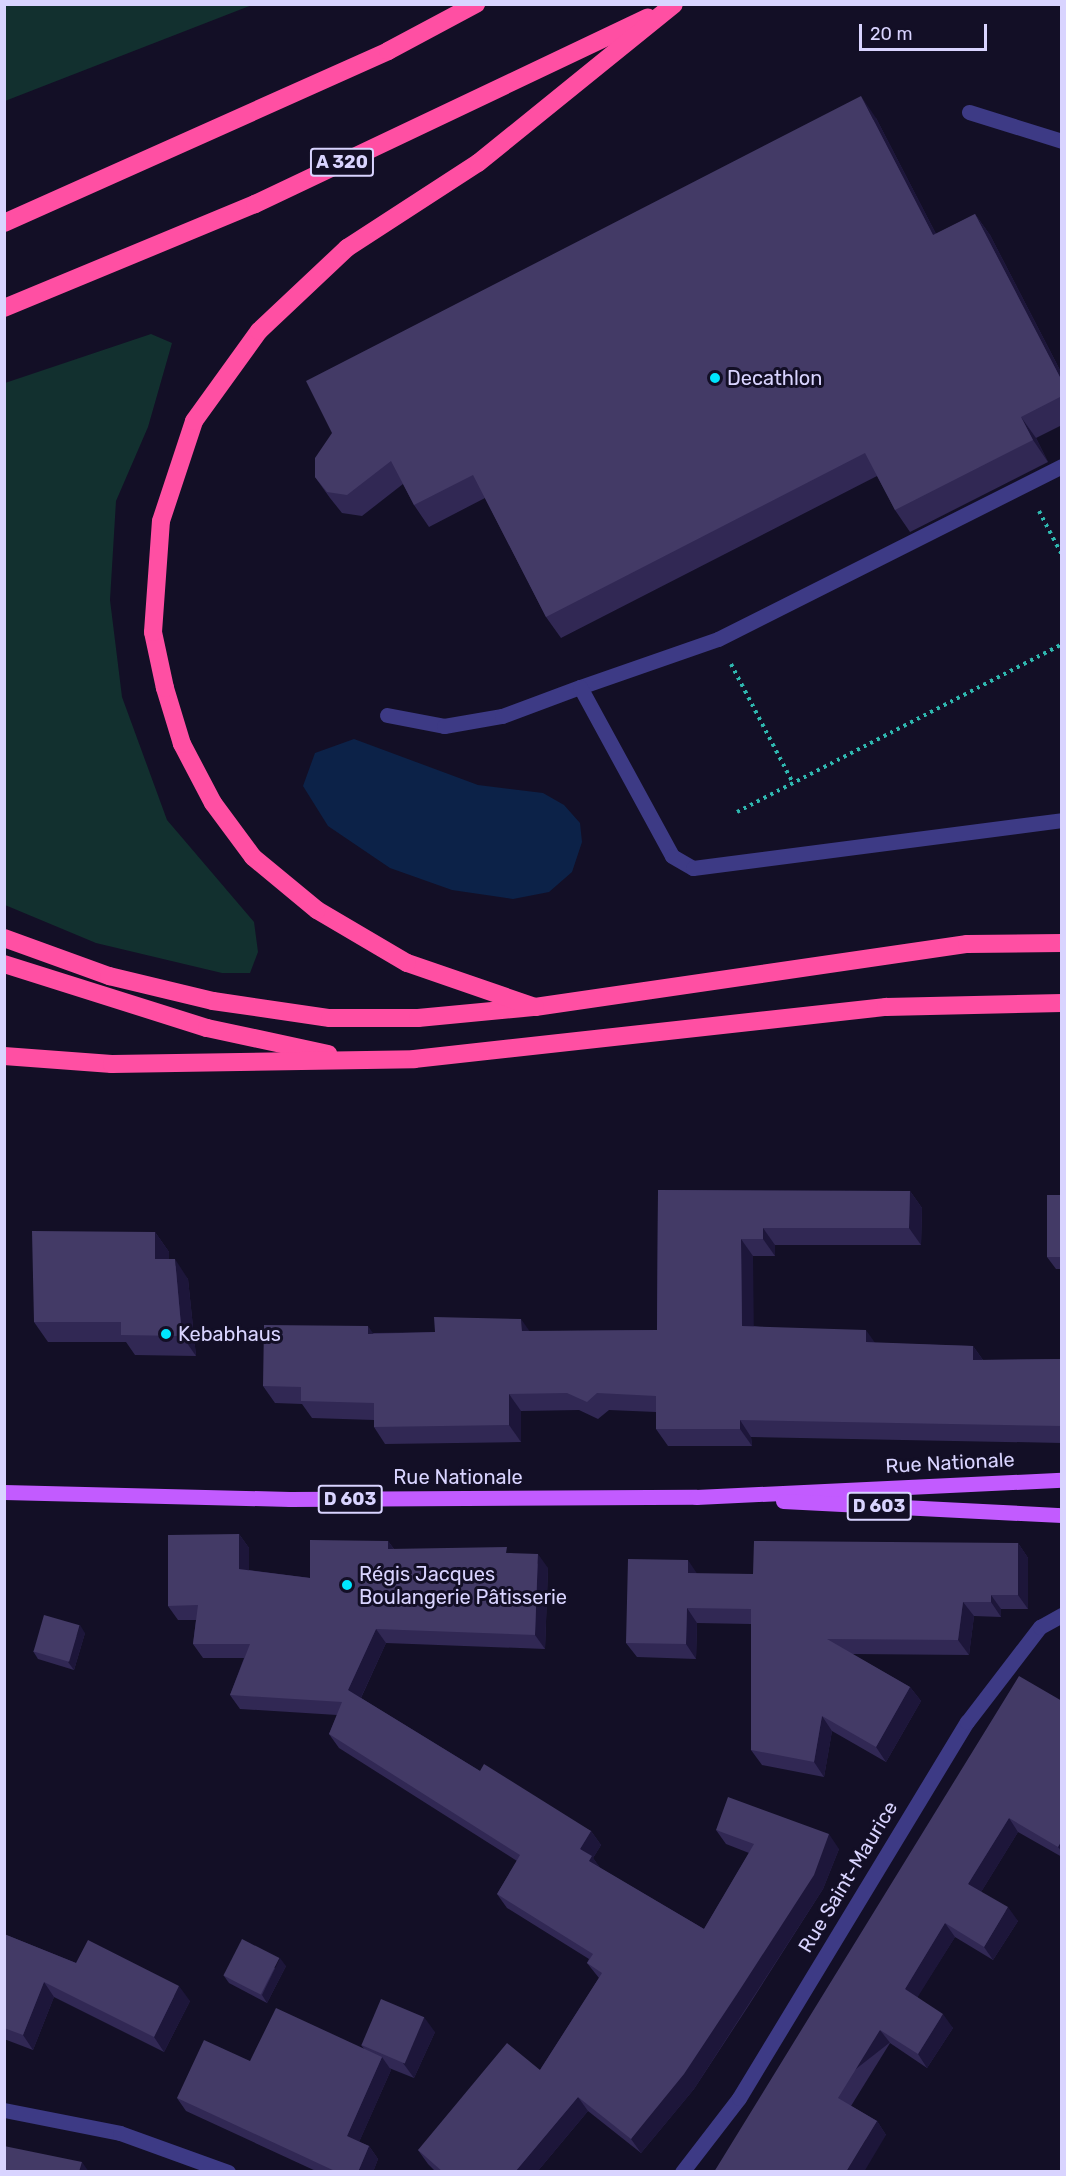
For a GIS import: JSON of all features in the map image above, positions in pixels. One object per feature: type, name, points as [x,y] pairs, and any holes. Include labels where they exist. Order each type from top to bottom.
[{"type":"highway","points":[[4,223],[388,51],[476,4]]},
{"type":"highway","points":[[535,1007],[407,963],[317,910],[253,857],[213,803],[182,744],[165,688],[153,632],[161,521],[194,421],[259,331],[347,248],[478,163],[674,4]]},
{"type":"highway","name":"A 320","points":[[4,308],[255,204],[674,4]]},
{"type":"highway","points":[[4,938],[132,982],[213,1001],[330,1018],[418,1018],[535,1007],[967,944],[1062,943]]},
{"type":"highway","points":[[4,964],[207,1028],[360,1061]]},
{"type":"highway","points":[[4,1056],[112,1064],[360,1061],[508,1053],[886,1007],[1062,1003]]},
{"type":"main road","name":"Rue Nationale","points":[[4,1492],[290,1499],[696,1497],[1062,1480]]},
{"type":"main road","name":"Rue Nationale","points":[[696,1497],[1062,1515]]},
{"type":"street","points":[[969,112],[1062,141]]},
{"type":"street","points":[[387,715],[444,726],[502,716],[718,639],[1062,466]]},
{"type":"street","points":[[580,687],[672,856],[693,868],[719,869],[1062,820]]},
{"type":"street","name":"Rue Saint-Maurice","points":[[682,2172],[739,2098],[967,1722],[1032,1636],[1062,1615]]},
{"type":"street","points":[[4,2110],[120,2133],[228,2172]]},
{"type":"path","points":[[1025,484],[1062,555]]},
{"type":"path","points":[[718,639],[793,783]]},
{"type":"path","points":[[737,812],[1062,644]]},
{"type":"green space","points":[[5,4],[252,4],[252,5],[5,101]]},
{"type":"green space","points":[[151,334],[172,343],[148,427],[116,501],[110,600],[122,697],[167,820],[254,922],[258,952],[250,973],[222,973],[96,943],[5,905],[5,383]]},
{"type":"water","points":[[354,739],[478,785],[543,793],[564,805],[580,823],[582,842],[572,872],[549,892],[513,899],[452,890],[390,868],[328,826],[303,786],[315,753]]},
{"type":"building","name":"Decathlon","points":[[861,96],[933,235],[975,214],[1062,381],[1062,396],[1021,417],[1033,440],[895,510],[865,453],[546,617],[473,475],[414,505],[391,461],[347,495],[327,492],[315,477],[315,458],[332,433],[306,381]]},
{"type":"building","points":[[658,1190],[910,1191],[909,1228],[763,1228],[763,1239],[741,1239],[742,1326],[866,1330],[866,1342],[973,1346],[973,1360],[1062,1359],[1062,1426],[740,1420],[740,1429],[656,1429],[656,1396],[597,1393],[587,1402],[567,1393],[509,1394],[509,1425],[374,1427],[374,1403],[301,1401],[301,1387],[263,1386],[264,1325],[368,1326],[368,1334],[435,1332],[434,1317],[521,1319],[522,1331],[657,1330]]},
{"type":"building","points":[[1047,1195],[1062,1195],[1062,1257],[1047,1257]]},
{"type":"building","points":[[32,1231],[155,1232],[155,1259],[175,1259],[182,1336],[121,1335],[121,1322],[34,1322]]},
{"type":"building","points":[[239,1534],[239,1569],[310,1578],[310,1540],[388,1541],[388,1549],[507,1547],[506,1553],[538,1554],[535,1635],[376,1629],[348,1690],[480,1771],[484,1764],[591,1831],[580,1849],[592,1856],[589,1861],[704,1929],[754,1844],[716,1830],[728,1797],[829,1834],[814,1875],[739,1991],[684,2074],[631,2139],[578,2097],[515,2172],[443,2172],[418,2150],[507,2043],[540,2070],[602,1973],[587,1963],[593,1954],[497,1894],[520,1855],[329,1734],[342,1702],[230,1695],[250,1644],[193,1644],[198,1605],[168,1606],[168,1535]]},
{"type":"building","points":[[754,1541],[1018,1543],[1018,1595],[991,1595],[991,1602],[963,1602],[958,1640],[827,1639],[910,1687],[876,1747],[822,1716],[814,1762],[751,1750],[751,1609],[687,1608],[686,1644],[626,1643],[628,1559],[688,1560],[688,1573],[753,1574]]},
{"type":"building","points":[[44,1615],[80,1625],[69,1662],[34,1652]]},
{"type":"building","points":[[1019,1676],[1062,1701],[1062,1840],[1058,1847],[1009,1818],[968,1884],[1008,1907],[984,1947],[945,1923],[905,1989],[943,2014],[918,2054],[880,2030],[838,2098],[877,2121],[846,2172],[714,2172]]},
{"type":"building","points":[[4,1934],[76,1963],[88,1940],[179,1986],[154,2037],[44,1982],[23,2035],[4,2028]]},
{"type":"building","points":[[242,1939],[279,1958],[261,1995],[223,1976]]},
{"type":"building","points":[[381,1999],[424,2017],[405,2063],[361,2045]]},
{"type":"building","points":[[276,2008],[382,2057],[347,2136],[369,2146],[358,2172],[337,2172],[177,2098],[204,2040],[250,2061]]},
{"type":"building","points":[[4,2146],[82,2162],[79,2172],[4,2172]]},
{"type":"place","name":"Decathlon","points":[[715,378]]},
{"type":"place","name":"Kebabhaus","points":[[166,1334]]},
{"type":"place","name":"Régis Jacques Boulangerie Pâtisserie","points":[[347,1585]]}]
